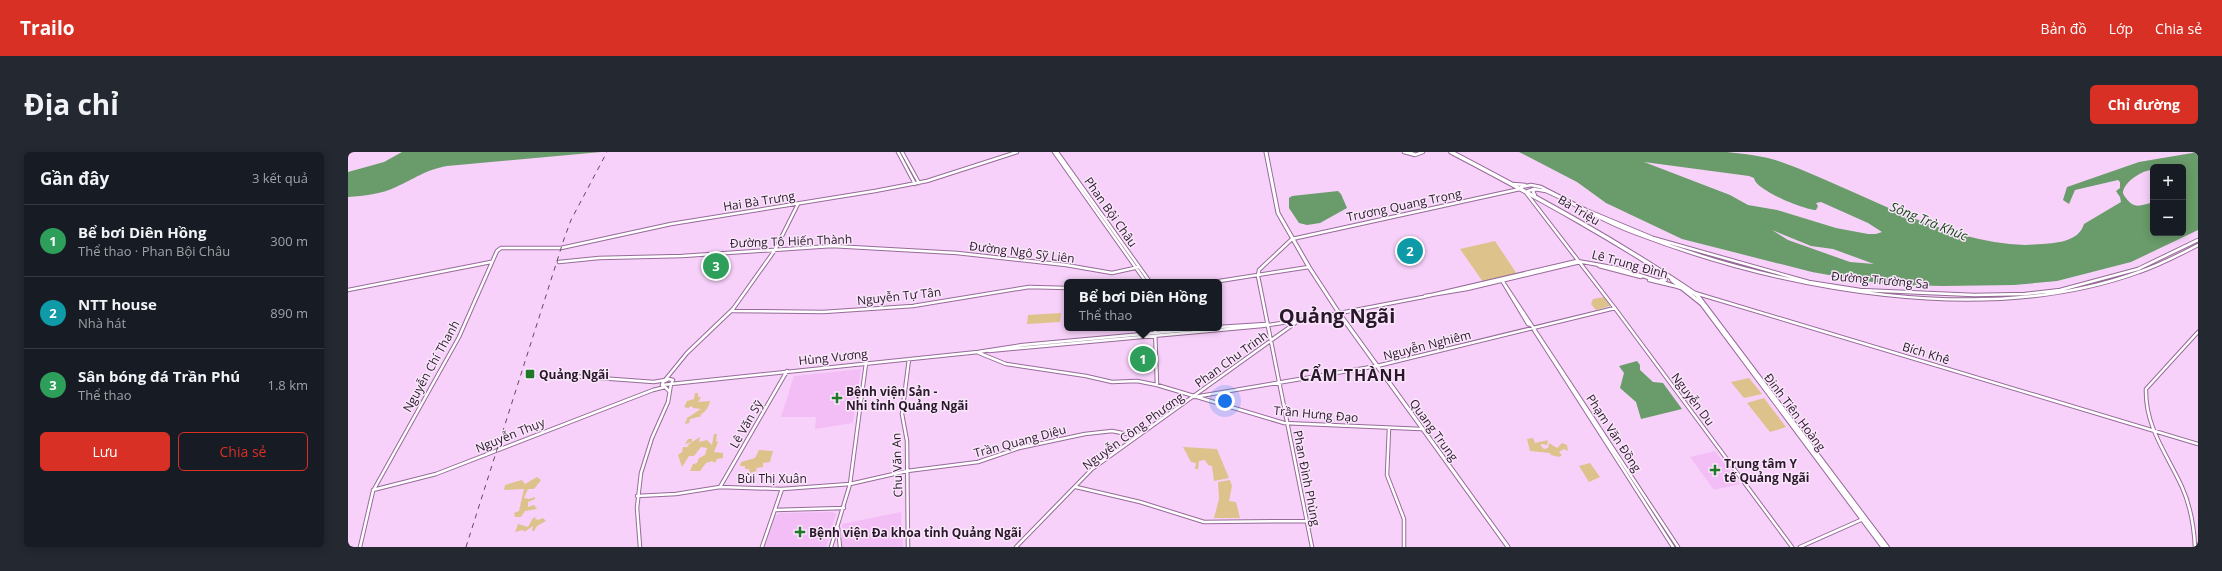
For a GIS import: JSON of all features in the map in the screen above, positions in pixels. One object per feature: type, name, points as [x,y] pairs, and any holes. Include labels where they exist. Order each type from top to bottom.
[{"type":"highway","name":"Bà Triệu","points":[[1449,152],[1521,188]]},
{"type":"highway","name":"Bà Triệu","points":[[1449,152],[1535,195],[1662,271],[1694,293]]},
{"type":"highway","name":"Bà Triệu","points":[[1527,191],[1663,274],[1688,291]]},
{"type":"highway","points":[[1660,281],[1665,280],[1663,274]]},
{"type":"highway","name":"Đinh Tiên Hoàng","points":[[1688,291],[1702,304],[1887,547]]},
{"type":"highway","name":"Đinh Tiên Hoàng","points":[[1694,293],[1706,304],[1864,518],[1883,547]]},
{"type":"main road","name":"Quang Trung","points":[[1266,152],[1278,213],[1309,267],[1339,313],[1421,429],[1508,547]]},
{"type":"street","points":[[898,152],[915,184]]},
{"type":"street","name":"Hai Bà Trưng","points":[[501,248],[561,248],[671,224],[915,184],[1017,152]]},
{"type":"street","name":"Phan Bội Châu","points":[[1054,152],[1066,167]]},
{"type":"street","name":"Phan Bội Châu","points":[[1057,152],[1144,279]]},
{"type":"street","points":[[1404,152],[1415,155],[1422,152]]},
{"type":"street","points":[[1408,152],[1415,154],[1422,152]]},
{"type":"street","points":[[899,155],[902,153],[919,183]]},
{"type":"street","points":[[1514,184],[1527,185]]},
{"type":"street","name":"Đường Trường Sa","points":[[1521,188],[1527,185],[1541,188],[1586,210],[1653,238],[1809,282],[1860,290],[1918,294],[2025,294],[2074,287],[2138,269],[2198,240]]},
{"type":"street","name":"Trương Quang Trọng","points":[[1292,238],[1521,188]]},
{"type":"street","points":[[1527,191],[1535,188],[1533,190],[1535,195]]},
{"type":"street","name":"Đường Trường Sa","points":[[1535,188],[1541,188],[1583,212],[1651,240],[1748,269],[1810,284],[1862,292],[1919,297],[2028,297],[2084,289],[2118,280],[2160,266],[2198,246]]},
{"type":"street","name":"Nguyễn Du","points":[[1527,191],[1792,547]]},
{"type":"street","points":[[653,390],[672,373],[687,353],[731,311],[775,250],[798,204]]},
{"type":"street","points":[[1258,276],[1259,270],[1292,238]]},
{"type":"street","name":"Đường Tô Hiến Thành","points":[[559,262],[599,258],[682,256],[832,246],[905,251]]},
{"type":"street","name":"Nguyễn Chí Thanh","points":[[360,547],[373,491],[459,337],[497,251],[501,248]]},
{"type":"street","name":"Đường Ngô Sỹ Liên","points":[[905,251],[957,252],[1066,265],[1112,273],[1137,268]]},
{"type":"street","name":"Lê Trung Đình","points":[[1339,313],[1502,281],[1579,261],[1617,269],[1674,286]]},
{"type":"street","points":[[348,290],[492,262]]},
{"type":"street","points":[[1222,281],[1309,267]]},
{"type":"street","name":"Phan Bội Châu","points":[[1137,268],[1147,279]]},
{"type":"street","name":"Lê Trung Đình","points":[[1617,269],[1674,286]]},
{"type":"street","name":"Phan Đình Phùng","points":[[1258,276],[1312,547]]},
{"type":"street","name":"Phạm Văn Đồng","points":[[1502,281],[1528,324],[1678,547]]},
{"type":"street","name":"Bích Khê","points":[[1674,286],[2198,444]]},
{"type":"street","name":"Nguyễn Tự Tân","points":[[731,311],[823,312],[913,306],[1029,288],[1064,288]]},
{"type":"street","points":[[2025,294],[2028,297]]},
{"type":"street","name":"Nguyễn Nghiêm","points":[[1193,397],[1377,366],[1615,308]]},
{"type":"street","name":"Hùng Vương","points":[[1222,328],[1267,324],[1339,313]]},
{"type":"street","name":"Phan Chu Trinh","points":[[1193,397],[1272,341],[1298,320]]},
{"type":"street","points":[[1155,331],[1157,385]]},
{"type":"street","name":"Hùng Vương","points":[[1156,335],[1187,331]]},
{"type":"street","name":"Hùng Vương","points":[[653,390],[679,382],[1192,331]]},
{"type":"street","points":[[2195,547],[2194,530],[2187,502],[2153,430],[2146,398],[2146,389],[2198,332]]},
{"type":"street","name":"Trần Hưng Đạo","points":[[978,352],[985,357],[1012,365],[1086,376],[1112,382],[1137,381],[1157,385],[1193,397],[1288,423],[1421,429]]},
{"type":"street","name":"Chu Văn An","points":[[908,547],[907,441],[902,414],[909,359]]},
{"type":"street","points":[[831,547],[850,484],[851,462],[866,363]]},
{"type":"street","name":"Lê Văn Sỹ","points":[[720,487],[788,371]]},
{"type":"street","points":[[640,547],[635,520],[642,467],[668,401],[672,373]]},
{"type":"street","points":[[544,374],[654,382],[661,384],[670,391]]},
{"type":"street","points":[[654,382],[672,379],[679,382]]},
{"type":"street","name":"Nguyễn Thụy","points":[[373,491],[436,474],[653,390]]},
{"type":"street","name":"Nguyễn Công Phương","points":[[1016,547],[1092,469],[1193,397]]},
{"type":"street","points":[[1389,428],[1387,474],[1404,519],[1404,547]]},
{"type":"street","name":"Trần Quang Diệu","points":[[907,472],[978,462],[1019,448],[1085,434],[1112,431],[1129,432],[1137,436]]},
{"type":"street","name":"Bùi Thị Xuân","points":[[637,496],[676,494],[720,487],[782,489],[850,484],[907,472]]},
{"type":"street","points":[[1076,487],[1140,502],[1204,522],[1306,521]]},
{"type":"street","points":[[762,547],[782,489]]},
{"type":"street","points":[[776,510],[844,508]]},
{"type":"street","name":"Phạm Văn Đồng","points":[[1652,510],[1673,547]]},
{"type":"street","points":[[1800,547],[1864,518]]},
{"type":"street","points":[[838,525],[840,547]]},
{"type":"shaded area","points":[[402,152],[601,152],[447,166],[426,172],[396,187],[378,193],[348,197],[348,172],[384,162]]},
{"type":"shaded area","points":[[1519,152],[1727,152],[1756,156],[1784,163],[1933,225],[1964,235],[1994,242],[2027,245],[2055,243],[2073,238],[2078,234],[2084,224],[2121,202],[2116,191],[2120,188],[2120,182],[2118,180],[2075,190],[2069,204],[2063,200],[2067,187],[2139,162],[2198,152],[2198,230],[2186,236],[2186,164],[2150,164],[2150,170],[2140,174],[2130,181],[2126,185],[2123,194],[2132,204],[2138,206],[2150,203],[2150,236],[2185,236],[2131,262],[2057,281],[2014,285],[1901,285],[1863,281],[1812,272],[1682,239],[1606,203],[1577,182]],"holes":[[[1644,162],[1749,176],[1754,178],[1756,183],[1763,188],[1792,203],[1816,210],[1818,206],[1816,203],[1821,202],[1868,223],[1882,232],[1868,234],[1836,228],[1777,210],[1748,205],[1730,195]],[[1772,230],[1811,246],[1833,249],[1874,264],[1850,262],[1788,240]]]},
{"type":"shaded area","points":[[1338,191],[1341,194],[1347,208],[1320,223],[1307,225],[1299,223],[1289,208],[1289,198],[1292,196]]},
{"type":"shaded area","points":[[1495,241],[1517,274],[1483,282],[1460,249]]},
{"type":"shaded area","points":[[715,257],[727,258],[716,275],[705,275]]},
{"type":"shaded area","points":[[1604,297],[1610,306],[1596,310],[1591,304],[1593,299]]},
{"type":"shaded area","points":[[1061,313],[1060,322],[1027,324],[1028,315]]},
{"type":"shaded area","points":[[1148,349],[1149,367],[1138,368],[1136,351]]},
{"type":"shaded area","points":[[1637,361],[1640,365],[1640,370],[1653,382],[1663,383],[1682,409],[1641,419],[1636,402],[1620,388],[1624,373],[1619,366]]},
{"type":"shaded area","name":"Bệnh viện Sản - Nhi tỉnh Quảng Ngãi","points":[[861,369],[853,423],[815,429],[816,417],[781,417],[794,376]]},
{"type":"shaded area","points":[[1749,378],[1762,394],[1744,398],[1731,382]]},
{"type":"shaded area","points":[[695,393],[698,393],[698,397],[701,397],[698,402],[710,401],[710,403],[706,411],[700,415],[702,416],[690,419],[689,423],[685,424],[687,418],[701,409],[693,408],[692,406],[688,408],[684,407],[687,401],[694,399]]},
{"type":"shaded area","points":[[1764,398],[1786,427],[1770,432],[1747,403]]},
{"type":"shaded area","points":[[714,434],[717,434],[716,441],[718,442],[714,452],[723,453],[723,458],[717,459],[715,463],[712,461],[706,463],[700,471],[690,471],[693,464],[697,463],[699,458],[705,455],[707,448],[701,447],[694,456],[689,456],[682,467],[678,455],[682,452],[683,447],[690,447],[687,446],[700,437],[699,442],[707,440],[712,445]]},
{"type":"shaded area","points":[[1533,438],[1535,443],[1548,440],[1547,445],[1541,444],[1544,449],[1548,448],[1549,443],[1557,448],[1562,443],[1567,445],[1568,451],[1564,449],[1559,452],[1562,455],[1559,457],[1551,455],[1550,453],[1530,451],[1527,439]]},
{"type":"shaded area","points":[[688,439],[692,439],[692,442],[685,444]]},
{"type":"shaded area","points":[[1183,447],[1217,449],[1229,478],[1214,481],[1212,466],[1208,465],[1205,460],[1199,461],[1198,469],[1195,469],[1196,463],[1191,462]]},
{"type":"shaded area","points":[[759,450],[773,451],[770,462],[763,463],[763,467],[756,468],[757,471],[750,473],[749,469],[745,469],[745,466],[740,466],[741,462],[755,458]]},
{"type":"shaded area","name":"Trung tâm Y tế Quảng Ngãi","points":[[1715,451],[1740,484],[1714,490],[1690,457]]},
{"type":"shaded area","points":[[1590,463],[1600,477],[1589,482],[1579,466]]},
{"type":"shaded area","points":[[537,477],[541,480],[534,489],[528,489],[524,498],[529,499],[535,497],[535,499],[528,502],[528,507],[534,505],[537,509],[525,511],[521,517],[515,517],[514,513],[519,511],[524,489],[504,490],[505,485],[522,480],[525,484]]},
{"type":"shaded area","points":[[1230,480],[1232,486],[1229,501],[1236,502],[1240,518],[1214,518],[1219,499],[1218,482]]},
{"type":"shaded area","name":"Bệnh viện Đa khoa tỉnh Quảng Ngãi","points":[[833,512],[836,514],[826,547],[764,547],[775,516],[780,513]]},
{"type":"shaded area","points":[[901,512],[903,547],[842,547],[842,524]]},
{"type":"shaded area","points":[[536,517],[535,519],[538,520],[543,518],[546,521],[537,526],[534,531],[532,531],[533,526],[524,532],[523,530],[515,532],[518,524],[528,527],[533,518]]},
{"type":"railway","points":[[466,547],[564,239],[571,220],[607,152]]},
{"type":"place","name":"NTT house","points":[[1410,251]]},
{"type":"place","name":"Sân bóng đá Trần Phú","points":[[716,266]]},
{"type":"place","name":"Bể bơi Diên Hồng","points":[[1143,359]]},
{"type":"place","name":"Quảng Ngãi","points":[[530,374]]},
{"type":"place","name":"Bệnh viện Sản - Nhi tỉnh Quảng Ngãi","points":[[837,398]]},
{"type":"place","name":"Trung tâm Y tế Quảng Ngãi","points":[[1715,470]]},
{"type":"place","name":"Bệnh viện Đa khoa tỉnh Quảng Ngãi","points":[[800,532]]},
{"type":"district","name":"Quảng Ngãi","points":[[1337,315]]},
{"type":"district","name":"CẨM THÀNH","points":[[1353,375]]},
{"type":"water label","name":"Sông Trà Khúc","points":[[1929,221]]}]
